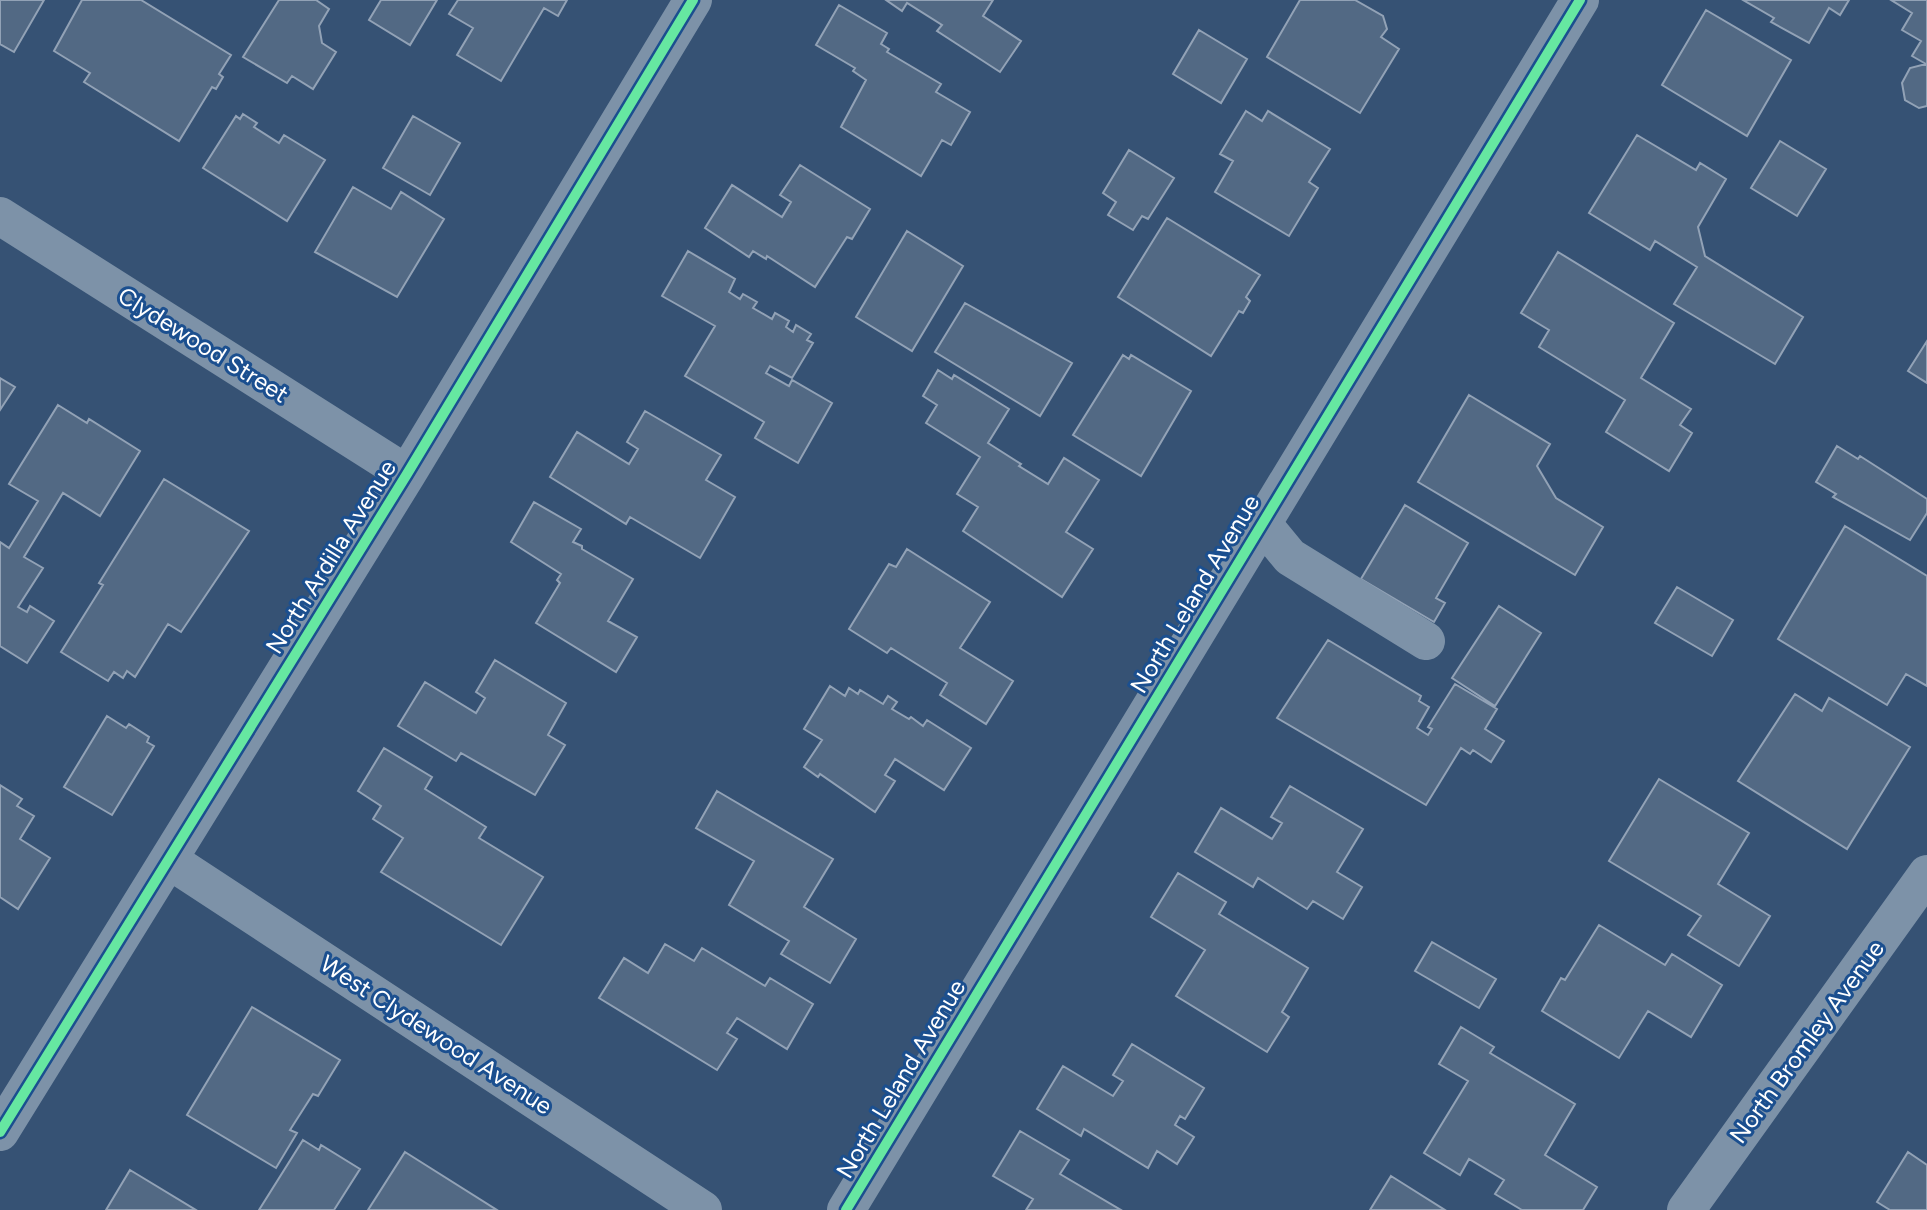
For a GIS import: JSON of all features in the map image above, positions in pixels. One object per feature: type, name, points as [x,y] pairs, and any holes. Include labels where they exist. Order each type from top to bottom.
[{"type":"street","name":"North Ardilla Avenue","points":[[0,1132],[407,474],[692,0]]},
{"type":"street","name":"North Leland Avenue","points":[[846,1210],[1580,0]]},
{"type":"street","name":"Clydewood Street","points":[[0,216],[407,474]]},
{"type":"street","points":[[1262,523],[1290,557],[1426,641]]},
{"type":"street","name":"West Clydewood Avenue","points":[[169,860],[704,1210]]},
{"type":"street","name":"North Bromley Avenue","points":[[1686,1210],[1927,874]]},
{"type":"building","points":[[0,0],[44,0],[14,52],[0,44]]},
{"type":"building","points":[[82,0],[141,0],[231,55],[219,74],[223,77],[216,89],[212,87],[179,141],[84,82],[90,73],[54,51]]},
{"type":"building","points":[[279,0],[316,0],[329,9],[319,26],[322,43],[336,52],[313,89],[292,76],[287,83],[243,57]]},
{"type":"building","points":[[381,0],[437,0],[410,45],[369,20]]},
{"type":"building","points":[[458,0],[567,0],[558,16],[544,8],[501,81],[457,55],[473,28],[449,14]]},
{"type":"building","points":[[886,0],[993,0],[983,16],[1021,41],[1000,72],[937,31],[942,25],[907,3],[902,11]]},
{"type":"building","points":[[1300,0],[1355,0],[1383,16],[1387,29],[1381,37],[1399,49],[1360,113],[1267,57]]},
{"type":"building","points":[[1743,0],[1849,0],[1840,15],[1829,8],[1809,43],[1771,22],[1774,18]]},
{"type":"building","points":[[1891,0],[1927,0],[1927,106],[1919,108],[1905,100],[1902,83],[1910,68],[1926,64],[1912,56],[1921,41],[1902,30],[1912,13]]},
{"type":"building","points":[[839,5],[887,33],[881,44],[889,49],[887,52],[941,84],[936,92],[970,112],[951,145],[942,140],[921,176],[841,127],[866,80],[853,71],[855,68],[816,45]]},
{"type":"building","points":[[1706,10],[1791,60],[1747,136],[1662,85]]},
{"type":"building","points":[[1199,30],[1247,59],[1221,103],[1173,74]]},
{"type":"building","points":[[1246,111],[1262,121],[1268,111],[1330,149],[1309,182],[1318,188],[1289,236],[1215,192],[1233,161],[1220,154]]},
{"type":"building","points":[[243,114],[257,123],[254,127],[279,143],[284,135],[325,160],[287,221],[203,168],[236,116],[240,119]]},
{"type":"building","points":[[413,116],[460,143],[430,195],[383,168]]},
{"type":"building","points":[[1637,135],[1696,170],[1700,163],[1726,179],[1698,227],[1705,256],[1803,317],[1775,364],[1674,304],[1697,267],[1655,241],[1650,250],[1589,213]]},
{"type":"building","points":[[1780,141],[1826,169],[1797,216],[1751,188]]},
{"type":"building","points":[[1129,150],[1174,178],[1148,219],[1142,216],[1133,230],[1108,215],[1116,202],[1103,193]]},
{"type":"building","points":[[800,165],[870,209],[852,239],[847,237],[815,287],[767,256],[766,259],[753,251],[749,257],[705,228],[732,185],[782,217],[791,202],[780,195]]},
{"type":"building","points":[[353,187],[391,209],[401,192],[444,219],[397,297],[315,252]]},
{"type":"building","points":[[1167,218],[1260,275],[1246,297],[1250,301],[1243,313],[1239,311],[1211,356],[1118,297]]},
{"type":"building","points":[[907,231],[963,266],[912,351],[856,317]]},
{"type":"building","points":[[688,251],[735,279],[729,292],[740,299],[743,294],[757,302],[753,308],[772,319],[775,313],[789,321],[786,327],[793,332],[796,325],[811,334],[807,340],[813,343],[792,378],[770,366],[766,373],[789,386],[792,380],[832,403],[798,463],[755,438],[764,422],[685,376],[715,326],[662,296]]},
{"type":"building","points":[[1558,252],[1674,323],[1641,378],[1691,409],[1680,425],[1692,433],[1669,471],[1606,432],[1625,400],[1539,347],[1549,330],[1521,313]]},
{"type":"building","points":[[965,303],[1072,363],[1040,416],[935,352]]},
{"type":"building","points":[[1927,341],[1927,383],[1908,371]]},
{"type":"building","points":[[1123,355],[1129,359],[1131,355],[1191,391],[1141,476],[1073,435]]},
{"type":"building","points":[[938,370],[952,379],[954,375],[1009,409],[988,443],[1021,464],[1019,466],[1048,484],[1064,458],[1099,480],[1066,532],[1093,549],[1062,597],[963,531],[978,507],[957,494],[980,457],[926,423],[937,405],[923,396]]},
{"type":"building","points":[[0,378],[15,387],[0,410]]},
{"type":"building","points":[[1469,395],[1550,444],[1537,466],[1556,498],[1603,527],[1575,575],[1418,482]]},
{"type":"building","points":[[58,405],[87,423],[89,419],[140,451],[100,516],[63,493],[24,557],[43,568],[18,607],[27,612],[30,606],[54,621],[27,663],[0,646],[0,542],[9,548],[38,501],[9,484]]},
{"type":"building","points":[[645,411],[721,455],[706,480],[735,497],[700,558],[630,517],[626,524],[550,477],[577,432],[629,464],[638,449],[627,442]]},
{"type":"building","points":[[1837,446],[1858,459],[1860,456],[1927,499],[1927,513],[1910,540],[1833,497],[1836,494],[1816,482]]},
{"type":"building","points":[[164,479],[249,531],[181,632],[168,624],[135,677],[127,671],[123,678],[114,672],[108,681],[61,652],[103,585],[99,583]]},
{"type":"building","points":[[534,502],[581,529],[573,542],[582,546],[582,549],[633,579],[608,621],[637,637],[616,672],[536,623],[560,583],[557,580],[561,574],[511,542]]},
{"type":"building","points":[[1405,505],[1468,543],[1436,598],[1445,603],[1434,622],[1361,579]]},
{"type":"building","points":[[1845,526],[1927,576],[1927,686],[1906,674],[1887,705],[1778,639]]},
{"type":"building","points":[[907,549],[990,602],[960,648],[1013,681],[986,724],[940,695],[947,683],[891,648],[887,653],[849,629],[889,564],[896,567]]},
{"type":"building","points":[[1677,587],[1733,620],[1712,656],[1655,623]]},
{"type":"building","points":[[1499,606],[1541,633],[1495,706],[1452,678]]},
{"type":"building","points":[[1328,640],[1421,696],[1419,701],[1429,707],[1417,728],[1428,735],[1432,729],[1428,727],[1455,684],[1497,709],[1485,729],[1504,741],[1491,762],[1473,750],[1470,754],[1461,748],[1426,805],[1277,718]]},
{"type":"building","points":[[495,660],[566,703],[548,735],[565,745],[535,795],[461,753],[456,761],[398,726],[425,682],[476,713],[485,698],[476,692]]},
{"type":"building","points":[[830,686],[845,696],[849,688],[858,694],[860,690],[883,704],[888,696],[897,702],[892,709],[909,719],[911,717],[923,726],[927,720],[971,748],[944,790],[895,759],[885,775],[895,781],[875,812],[820,774],[818,777],[804,767],[822,740],[804,729]]},
{"type":"building","points":[[1795,694],[1822,711],[1829,698],[1910,747],[1847,849],[1738,781]]},
{"type":"building","points":[[107,716],[126,728],[129,724],[149,737],[147,742],[154,746],[112,815],[64,787]]},
{"type":"building","points":[[384,748],[432,777],[425,789],[486,827],[479,838],[543,877],[501,945],[381,872],[403,838],[373,819],[381,806],[358,791]]},
{"type":"building","points":[[1659,779],[1749,833],[1718,884],[1770,916],[1739,966],[1688,935],[1701,916],[1609,861]]},
{"type":"building","points":[[0,785],[22,799],[17,806],[34,816],[20,839],[50,858],[18,909],[0,897]]},
{"type":"building","points":[[1290,786],[1363,829],[1337,872],[1362,887],[1343,919],[1313,901],[1307,909],[1258,878],[1253,887],[1195,852],[1221,808],[1272,839],[1282,823],[1271,817]]},
{"type":"building","points":[[717,791],[833,859],[804,907],[856,939],[830,983],[781,954],[789,941],[729,905],[754,861],[696,828]]},
{"type":"building","points":[[1178,873],[1226,902],[1219,914],[1308,968],[1282,1012],[1289,1017],[1267,1052],[1176,996],[1205,950],[1151,917]]},
{"type":"building","points":[[1599,925],[1665,965],[1672,954],[1722,985],[1691,1037],[1648,1011],[1619,1058],[1542,1011],[1561,978],[1565,980]]},
{"type":"building","points":[[1432,942],[1496,979],[1479,1008],[1415,971]]},
{"type":"building","points":[[665,944],[694,961],[702,948],[765,986],[770,978],[813,1004],[787,1049],[737,1018],[727,1033],[737,1039],[717,1070],[599,998],[624,958],[648,973]]},
{"type":"building","points":[[252,1007],[340,1060],[318,1096],[313,1094],[290,1130],[297,1133],[276,1168],[187,1115]]},
{"type":"building","points":[[1461,1027],[1494,1047],[1490,1053],[1575,1104],[1545,1155],[1597,1187],[1583,1210],[1522,1210],[1495,1194],[1504,1180],[1469,1159],[1460,1175],[1424,1153],[1468,1081],[1439,1064]]},
{"type":"building","points":[[1132,1044],[1204,1088],[1185,1119],[1180,1116],[1175,1125],[1194,1137],[1177,1164],[1157,1151],[1148,1168],[1084,1129],[1081,1136],[1037,1109],[1063,1066],[1113,1096],[1123,1081],[1113,1075]]},
{"type":"building","points":[[1020,1131],[1069,1160],[1060,1174],[1121,1210],[1026,1210],[1033,1199],[993,1176]]},
{"type":"building","points":[[303,1140],[319,1150],[321,1145],[360,1169],[334,1210],[259,1210]]},
{"type":"building","points":[[405,1152],[497,1210],[368,1210]]},
{"type":"building","points":[[1908,1152],[1927,1165],[1927,1210],[1890,1210],[1877,1202]]},
{"type":"building","points":[[130,1170],[196,1210],[106,1210]]},
{"type":"building","points":[[1391,1176],[1445,1210],[1370,1210]]},
{"type":"cycle path","points":[[0,1132],[407,474],[693,0]]},
{"type":"cycle path","points":[[846,1210],[1580,0]]}]
